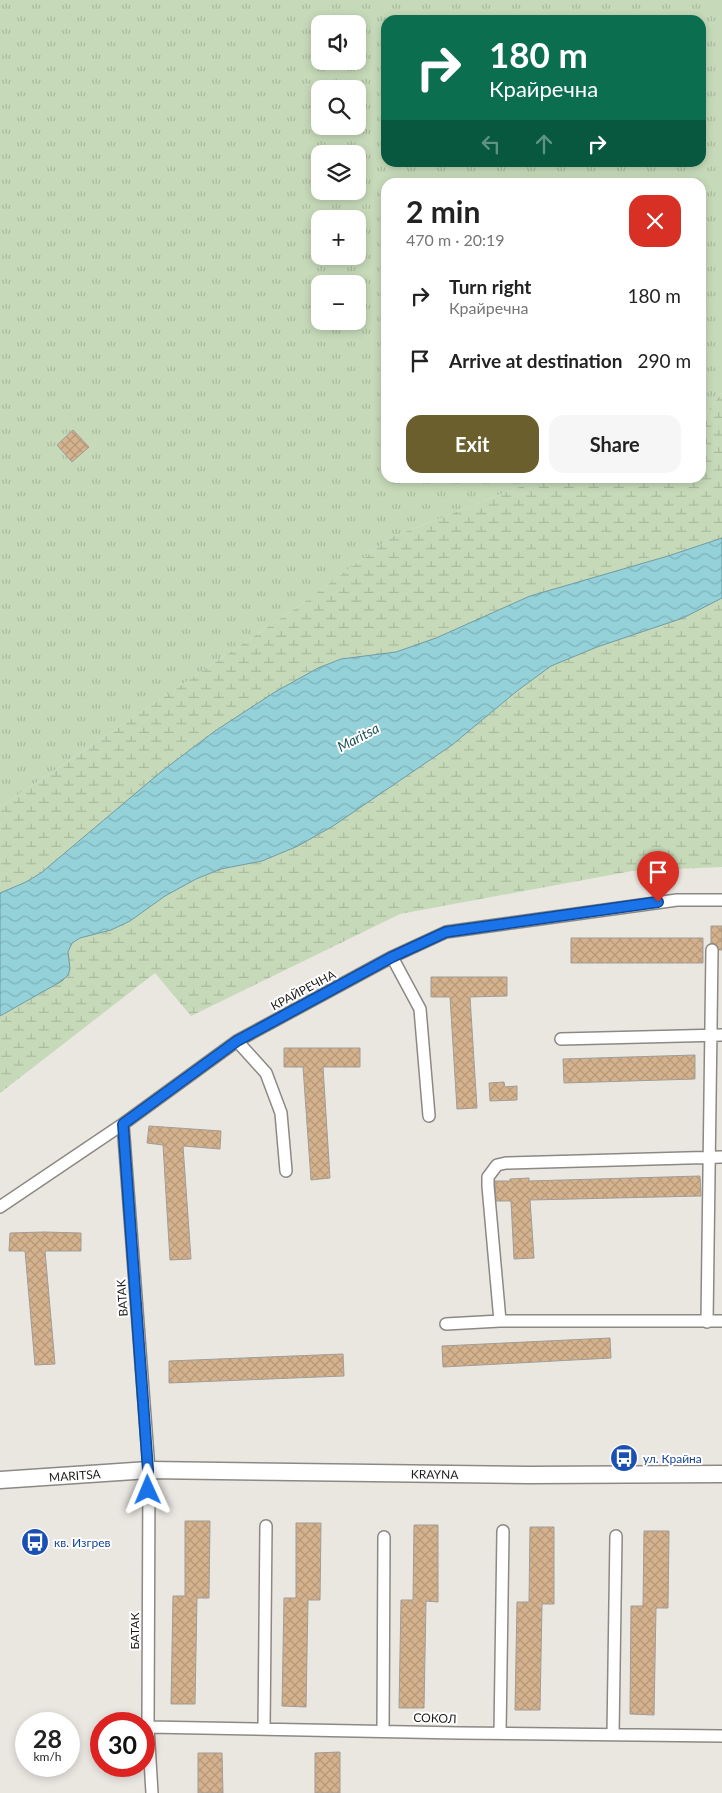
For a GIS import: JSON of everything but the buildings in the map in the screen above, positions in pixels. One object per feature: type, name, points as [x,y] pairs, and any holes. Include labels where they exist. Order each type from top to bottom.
[{"type":"street","name":"КРАЙРЕЧНА","points":[[0,1208],[123,1124],[237,1041],[392,957],[446,932],[677,900],[722,900]]},
{"type":"street","points":[[707,1322],[712,950]]},
{"type":"street","points":[[392,957],[420,1009],[429,1116]]},
{"type":"street","points":[[561,1039],[722,1035]]},
{"type":"street","points":[[237,1041],[266,1073],[281,1113],[286,1171]]},
{"type":"street","name":"BATAK","points":[[123,1124],[148,1470]]},
{"type":"street","points":[[500,1321],[488,1186],[488,1177],[497,1165],[506,1163],[722,1157]]},
{"type":"street","points":[[446,1324],[500,1321],[722,1322]]},
{"type":"street","name":"KRAYNA","points":[[148,1470],[529,1475],[722,1474]]},
{"type":"street","name":"MARITSA","points":[[0,1480],[148,1470]]},
{"type":"street","name":"БАТАК","points":[[148,1470],[148,1712]]},
{"type":"street","points":[[264,1729],[266,1526]]},
{"type":"street","points":[[500,1732],[503,1531]]},
{"type":"street","points":[[383,1731],[384,1536]]},
{"type":"street","points":[[613,1734],[616,1536]]},
{"type":"street","name":"СОКОЛ","points":[[155,1727],[722,1736]]},
{"type":"street","name":"БАТАК","points":[[151,1777],[152,1793]]},
{"type":"green space","points":[[0,0],[722,0],[722,393],[706,413],[706,178],[381,178],[381,483],[530,483],[392,537],[299,606],[0,807]]},
{"type":"green space","points":[[722,393],[722,538],[668,556],[530,596],[436,638],[396,652],[341,659],[318,668],[275,692],[215,731],[162,771],[41,873],[26,882],[0,893],[0,807],[299,606],[392,537],[530,483],[706,483],[706,413]]},
{"type":"green space","points":[[722,598],[722,867],[632,871],[400,914],[191,1016],[155,973],[0,1093],[0,1016],[62,981],[68,975],[68,952],[72,943],[80,938],[111,930],[130,921],[165,896],[196,879],[221,869],[262,861],[298,846],[333,826],[452,745],[517,691],[551,666],[597,647],[683,618]]},
{"type":"water","name":"Maritsa","points":[[722,538],[722,598],[683,618],[597,647],[551,666],[517,691],[452,745],[333,826],[298,846],[262,861],[221,869],[196,879],[165,896],[130,921],[111,930],[80,938],[72,943],[68,952],[70,969],[68,975],[62,981],[0,1016],[0,893],[26,882],[41,873],[162,771],[215,731],[275,692],[318,668],[341,659],[396,652],[436,638],[530,596],[668,556]]},
{"type":"place","name":"ул. Крайна","points":[[624,1458]]},
{"type":"place","name":"кв. Изгрев","points":[[35,1542]]},
{"type":"route","points":[[148,1490],[123,1124],[237,1041],[392,957],[446,932],[658,902]]}]
